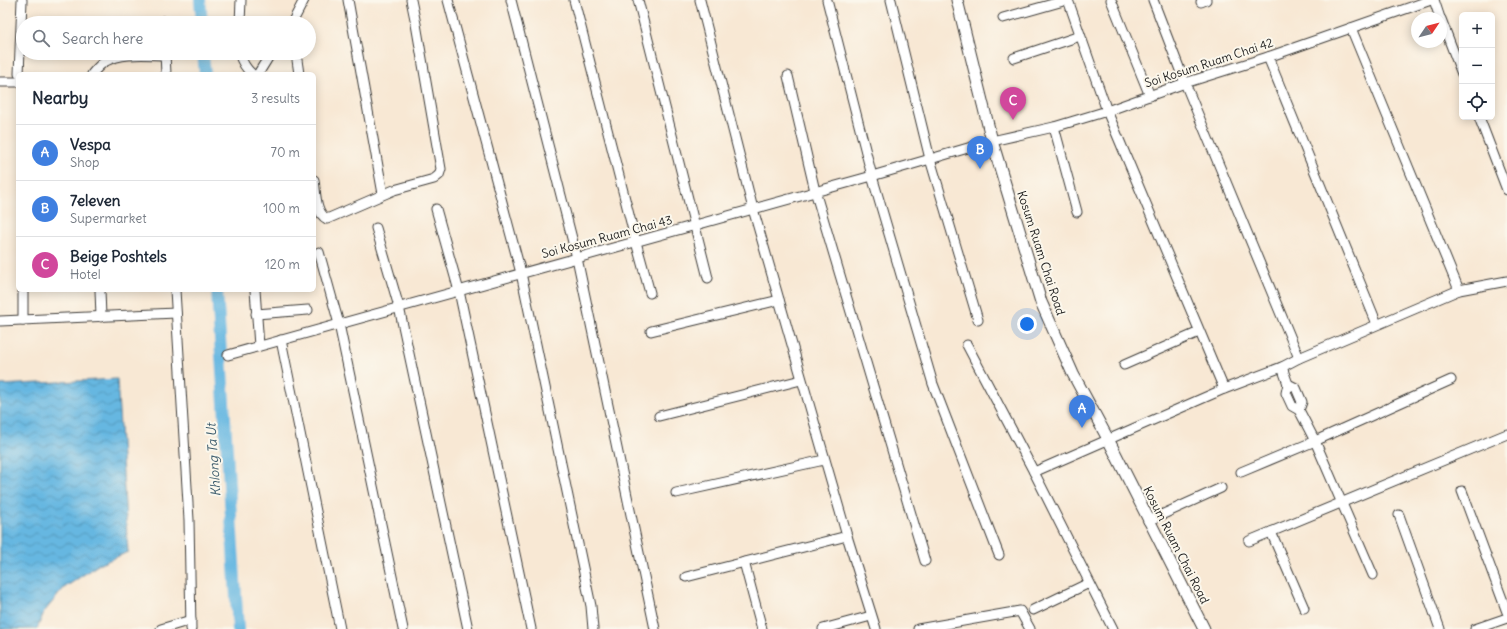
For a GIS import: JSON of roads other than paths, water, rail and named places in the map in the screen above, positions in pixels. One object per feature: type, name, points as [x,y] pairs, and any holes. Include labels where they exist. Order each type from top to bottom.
[{"type":"street","points":[[21,16],[22,0]]},
{"type":"street","points":[[240,16],[241,0]]},
{"type":"street","points":[[295,16],[304,0]]},
{"type":"street","points":[[348,0],[383,194]]},
{"type":"street","points":[[316,191],[320,212],[323,217],[327,219],[383,194],[434,179],[439,175],[441,169],[411,0]]},
{"type":"street","points":[[448,0],[521,273],[591,606],[593,629]]},
{"type":"street","points":[[511,0],[577,258],[655,629]]},
{"type":"street","points":[[574,0],[650,293]]},
{"type":"street","points":[[638,0],[708,278]]},
{"type":"street","points":[[700,0],[753,209],[846,536],[876,629]]},
{"type":"street","points":[[827,0],[872,176],[933,384],[999,555]]},
{"type":"street","points":[[890,0],[930,159],[978,320]]},
{"type":"street","name":"Kosum Ruam Chai Road","points":[[957,0],[992,141],[1041,302],[1073,374],[1108,439],[1148,521],[1204,629]]},
{"type":"street","points":[[1003,18],[1067,0],[1107,112],[1224,389]]},
{"type":"street","points":[[1111,0],[1150,96]]},
{"type":"street","points":[[1153,0],[1299,358]]},
{"type":"street","points":[[1432,0],[1438,12]]},
{"type":"street","name":"Soi Kosum Ruam Chai 42","points":[[992,141],[1054,127],[1107,112],[1186,83],[1268,57],[1432,0]]},
{"type":"street","points":[[1351,28],[1459,290]]},
{"type":"street","points":[[1447,35],[1459,66]]},
{"type":"street","points":[[1014,58],[1080,36]]},
{"type":"street","points":[[1268,57],[1377,324]]},
{"type":"street","points":[[19,72],[20,60]]},
{"type":"street","points":[[94,72],[98,66],[108,60]]},
{"type":"street","points":[[165,60],[166,72]]},
{"type":"street","points":[[241,60],[250,72]]},
{"type":"street","points":[[259,72],[267,60]]},
{"type":"street","points":[[297,60],[299,72]]},
{"type":"street","points":[[788,76],[814,191],[925,561]]},
{"type":"street","points":[[0,82],[16,82]]},
{"type":"street","points":[[1480,120],[1507,190]]},
{"type":"street","points":[[1054,127],[1077,212]]},
{"type":"street","name":"Soi Kosum Ruam Chai 43","points":[[228,355],[872,176],[992,141]]},
{"type":"street","points":[[436,209],[459,291],[530,629]]},
{"type":"street","points":[[376,228],[399,307],[468,629]]},
{"type":"street","points":[[320,252],[339,324],[403,629]]},
{"type":"street","points":[[1034,472],[1224,389],[1282,367],[1377,324],[1459,290],[1507,281]]},
{"type":"street","points":[[23,292],[23,320]]},
{"type":"street","points":[[100,292],[101,317]]},
{"type":"street","points":[[161,629],[191,624],[189,520],[175,292]]},
{"type":"street","points":[[255,292],[259,346]]},
{"type":"street","points":[[651,331],[779,300]]},
{"type":"street","points":[[256,314],[308,310]]},
{"type":"street","points":[[0,321],[176,313]]},
{"type":"street","points":[[1124,365],[1199,332]]},
{"type":"street","points":[[281,340],[340,629]]},
{"type":"street","points":[[967,345],[1034,472],[1113,629]]},
{"type":"street","points":[[1282,367],[1288,384],[1286,393],[1292,406],[1300,410],[1315,441],[1373,575]]},
{"type":"street","points":[[659,416],[801,380]]},
{"type":"street","points":[[1241,472],[1315,441],[1451,380]]},
{"type":"street","points":[[1249,541],[1507,434]]},
{"type":"street","points":[[676,493],[824,460]]},
{"type":"street","points":[[1148,521],[1221,488]]},
{"type":"street","points":[[1462,491],[1507,612]]},
{"type":"street","points":[[1399,515],[1440,629]]},
{"type":"street","points":[[1271,532],[1304,608]]},
{"type":"street","points":[[686,577],[846,536]]},
{"type":"street","points":[[744,562],[762,629]]},
{"type":"street","points":[[1033,610],[1089,583]]},
{"type":"street","points":[[918,629],[1020,611],[1030,629]]},
{"type":"street","points":[[823,629],[871,616]]},
{"type":"street","points":[[1475,629],[1507,618]]},
{"type":"water","points":[[117,379],[128,552],[98,565],[64,588],[44,612],[37,629],[0,629],[0,385]]},
{"type":"waterway","name":"Khlong Ta Ut","points":[[200,0],[201,16]]},
{"type":"waterway","name":"Khlong Ta Ut","points":[[204,60],[205,72]]},
{"type":"waterway","name":"Khlong Ta Ut","points":[[217,292],[238,629]]},
{"type":"place","name":"Beige Poshtels","points":[[1013,120]]},
{"type":"place","name":"7eleven","points":[[980,169]]},
{"type":"place","name":"Vespa","points":[[1082,428]]}]
